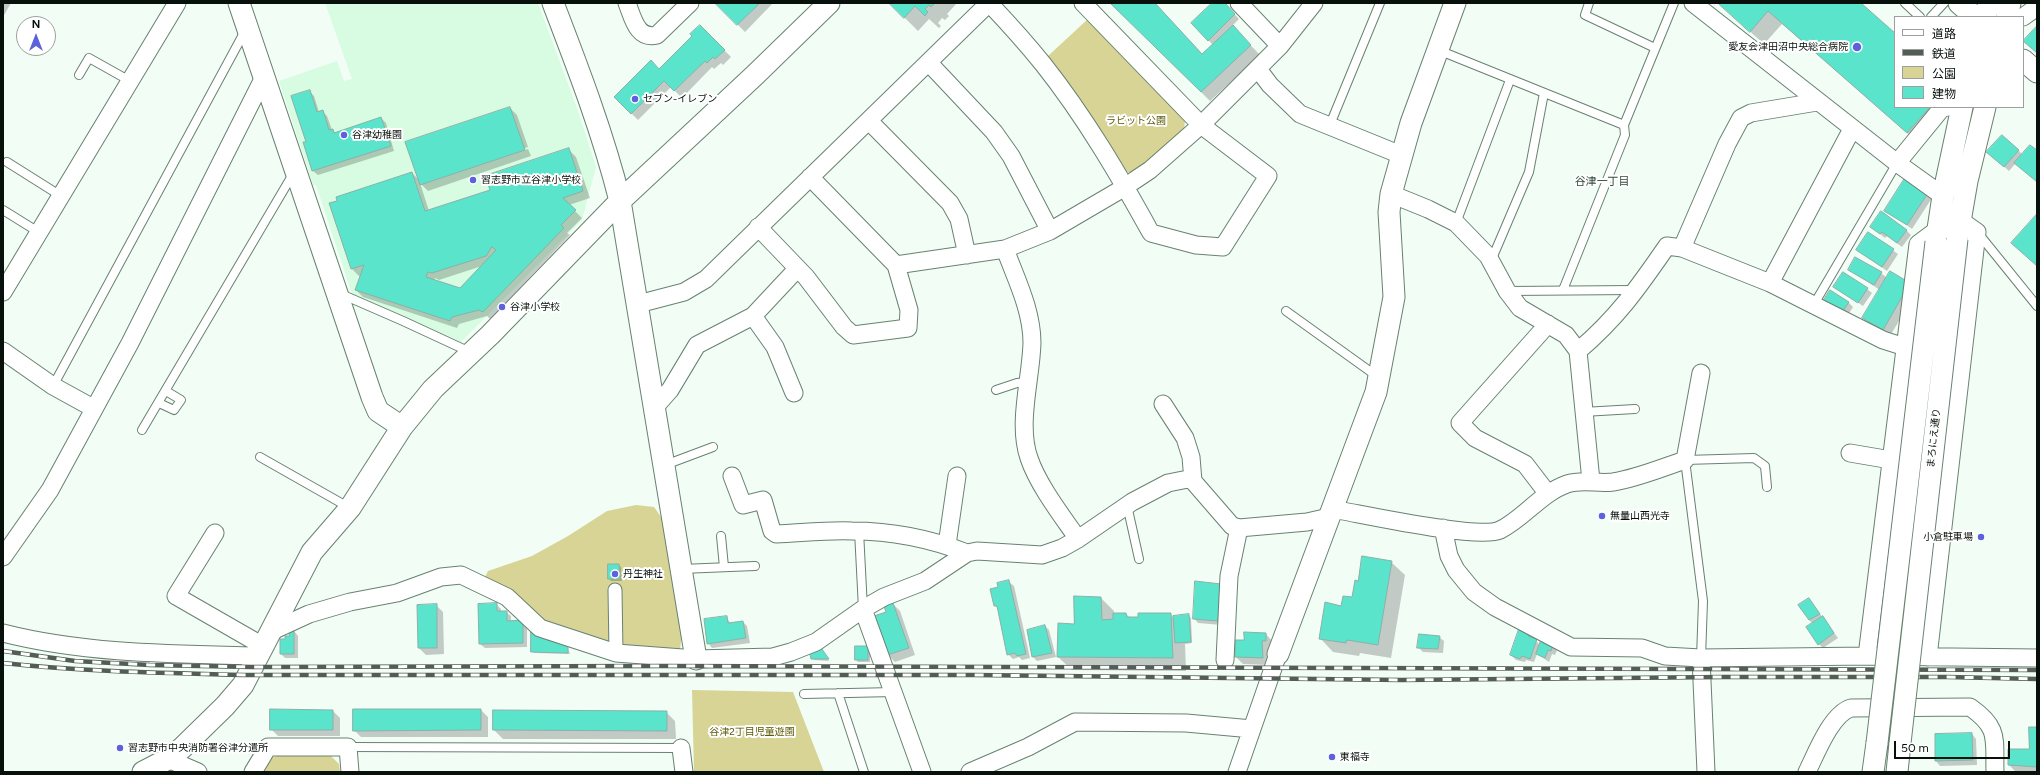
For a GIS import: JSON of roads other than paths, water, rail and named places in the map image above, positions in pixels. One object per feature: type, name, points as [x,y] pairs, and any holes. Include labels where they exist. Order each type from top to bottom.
[{"type":"street","points":[[3,292],[40,233],[177,3]]},
{"type":"street","points":[[239,3],[336,293],[378,411],[402,426]]},
{"type":"street","points":[[554,3],[593,109],[620,200],[696,659]]},
{"type":"street","points":[[627,3],[637,28],[644,35],[650,37],[657,35],[690,3]]},
{"type":"street","points":[[143,772],[168,759],[182,748],[225,706],[243,684],[312,552],[350,508],[402,426],[433,389],[470,352],[490,335],[620,200],[750,80],[829,3]]},
{"type":"street","points":[[638,304],[684,292],[706,278],[989,3],[1044,65],[1083,118],[1151,233],[1196,245],[1223,247],[1268,176],[1201,125],[1082,3]]},
{"type":"street","points":[[1239,3],[1280,46]]},
{"type":"street","points":[[896,265],[1005,249],[1050,231],[1125,187],[1150,170],[1201,125],[1280,46],[1314,3]]},
{"type":"street","points":[[1237,772],[1278,654],[1376,392],[1394,297],[1389,212],[1391,194],[1401,155],[1455,3]]},
{"type":"street","points":[[1693,3],[1817,102],[1943,196]]},
{"type":"street","points":[[1959,3],[1974,16]]},
{"type":"street","points":[[1985,16],[1989,3]]},
{"type":"street","points":[[2007,16],[2010,3]]},
{"type":"street","points":[[2024,16],[2037,8]]},
{"type":"street","points":[[2024,61],[2037,72]]},
{"type":"street","points":[[929,62],[994,132],[1012,156],[1050,231]]},
{"type":"street","points":[[1258,69],[1270,85],[1300,114],[1401,155]]},
{"type":"street","points":[[5,552],[50,490],[93,408],[130,343],[264,77]]},
{"type":"street","points":[[1682,248],[1727,144],[1741,118],[1751,114],[1817,102]]},
{"type":"street","points":[[1897,163],[1942,108]]},
{"type":"street","name":"まろにえ通り","points":[[1873,772],[1937,235],[1943,196],[1962,108]]},
{"type":"street","name":"まろにえ通り","points":[[1896,772],[1958,229],[1985,108]]},
{"type":"street","points":[[869,121],[950,203],[958,219],[966,255]]},
{"type":"street","points":[[1770,283],[1852,129]]},
{"type":"street","points":[[758,227],[806,277],[844,327],[853,335],[908,328],[909,310],[896,265],[810,177]]},
{"type":"street","points":[[1391,194],[1428,209],[1456,223],[1488,256],[1507,291],[1520,308],[1566,335],[1578,351],[1591,481]]},
{"type":"street","points":[[1928,657],[1977,232],[1958,229]]},
{"type":"street","points":[[1867,656],[1918,244],[1937,235]]},
{"type":"street","points":[[1578,351],[1602,331],[1637,290],[1667,246],[1682,248],[1770,283],[1883,340],[1905,347]]},
{"type":"street","points":[[1005,249],[1027,307],[1032,342],[1030,382],[1024,425],[1029,459],[1054,506],[1078,539]]},
{"type":"street","points":[[654,408],[670,390],[697,345],[753,316],[797,269]]},
{"type":"street","points":[[753,316],[775,347],[794,393]]},
{"type":"street","points":[[1548,324],[1460,423],[1475,438],[1525,464],[1548,494]]},
{"type":"street","points":[[3,351],[54,386],[93,408]]},
{"type":"street","points":[[3,633],[27,639],[97,649],[264,644],[309,614],[350,602],[397,593],[441,577],[460,575],[507,597],[540,628],[616,653],[696,659],[773,657],[791,652],[816,642],[863,609],[884,597],[925,581],[967,553],[978,551],[1042,555],[1062,548],[1078,539],[1127,505],[1168,483],[1188,478],[1193,481],[1232,526],[1239,528],[1307,522],[1331,513],[1468,532],[1499,530],[1548,494],[1569,483],[1591,481],[1609,482],[1633,478],[1685,460],[1702,373]]},
{"type":"street","points":[[1163,404],[1185,438],[1191,457],[1193,481]]},
{"type":"street","points":[[1850,453],[1891,460]]},
{"type":"street","points":[[732,476],[743,505],[763,500],[772,531],[776,534],[859,531],[885,533],[947,545],[967,553]]},
{"type":"street","points":[[947,545],[957,476]]},
{"type":"street","points":[[1225,660],[1229,576],[1239,528]]},
{"type":"street","points":[[1443,528],[1449,556],[1474,592],[1495,607],[1571,647],[1642,648],[1665,656],[1701,658],[1867,656],[2037,658]]},
{"type":"street","points":[[215,533],[176,596],[264,644]]},
{"type":"street","points":[[615,590],[616,653]]},
{"type":"street","points":[[863,609],[922,772]]},
{"type":"street","points":[[1701,658],[1706,772]]},
{"type":"street","points":[[1807,772],[1828,730],[1843,710],[1851,708],[1970,707],[1992,726],[1995,772]]},
{"type":"street","points":[[970,772],[1028,747],[1075,722],[1186,723],[1252,729]]},
{"type":"street","points":[[253,772],[268,747],[348,747],[350,772]]},
{"type":"street","points":[[681,748],[684,772]]},
{"type":"street","points":[[168,759],[198,772]]},
{"type":"lane","points":[[1329,127],[1380,3]]},
{"type":"lane","points":[[1589,3],[1585,15],[1656,48]]},
{"type":"lane","points":[[1563,290],[1625,135],[1624,125],[1674,3]]},
{"type":"lane","points":[[1905,3],[1919,16]]},
{"type":"lane","points":[[1932,16],[1944,3]]},
{"type":"lane","points":[[54,386],[248,27]]},
{"type":"lane","points":[[1438,50],[1624,125]]},
{"type":"lane","points":[[79,75],[89,58],[130,81]]},
{"type":"lane","points":[[1456,223],[1510,80]]},
{"type":"lane","points":[[1491,262],[1529,172],[1544,93]]},
{"type":"lane","points":[[7,162],[62,196]]},
{"type":"lane","points":[[1813,306],[1897,163]]},
{"type":"lane","points":[[142,430],[296,170]]},
{"type":"lane","points":[[3,210],[40,233]]},
{"type":"lane","points":[[1977,232],[2037,306]]},
{"type":"lane","points":[[1507,291],[1637,290]]},
{"type":"lane","points":[[336,293],[403,321],[470,352]]},
{"type":"lane","points":[[1286,312],[1379,378]]},
{"type":"lane","points":[[996,390],[1016,383],[1030,382]]},
{"type":"lane","points":[[159,403],[174,410],[181,400],[166,391]]},
{"type":"lane","points":[[1583,412],[1635,409]]},
{"type":"lane","points":[[664,466],[713,447]]},
{"type":"lane","points":[[260,457],[350,508]]},
{"type":"lane","points":[[1701,658],[1703,601],[1685,460],[1754,458],[1765,466],[1767,486]]},
{"type":"lane","points":[[1127,505],[1139,559]]},
{"type":"lane","points":[[859,531],[863,609]]},
{"type":"lane","points":[[721,536],[724,567]]},
{"type":"lane","points":[[680,569],[755,566]]},
{"type":"lane","points":[[804,694],[894,692]]},
{"type":"lane","points":[[838,693],[864,772]]},
{"type":"lane","points":[[348,747],[681,748]]},
{"type":"railway","points":[[3,651],[75,661],[150,665],[252,667],[663,666],[2037,670]]},
{"type":"railway","points":[[3,663],[156,673],[248,675],[974,675],[1402,680],[1724,677],[1947,677],[2037,679]]},
{"type":"place","name":"愛友会津田沼中央総合病院","points":[[1857,47]]},
{"type":"place","name":"セブン-イレブン","points":[[635,99]]},
{"type":"place","name":"谷津幼稚園","points":[[344,135]]},
{"type":"place","name":"習志野市立谷津小学校","points":[[473,180]]},
{"type":"place","name":"谷津小学校","points":[[502,307]]},
{"type":"place","name":"無量山西光寺","points":[[1602,516]]},
{"type":"place","name":"小倉駐車場","points":[[1981,537]]},
{"type":"place","name":"丹生神社","points":[[615,574]]},
{"type":"place","name":"習志野市中央消防署谷津分遣所","points":[[120,748]]},
{"type":"place","name":"東福寺","points":[[1332,757]]},
{"type":"district","name":"谷津一丁目","points":[[1602,182]]},
{"type":"park label","name":"ラビット公園","points":[[1136,121]]},
{"type":"park label","name":"谷津2丁目児童遊園","points":[[752,732]]}]
